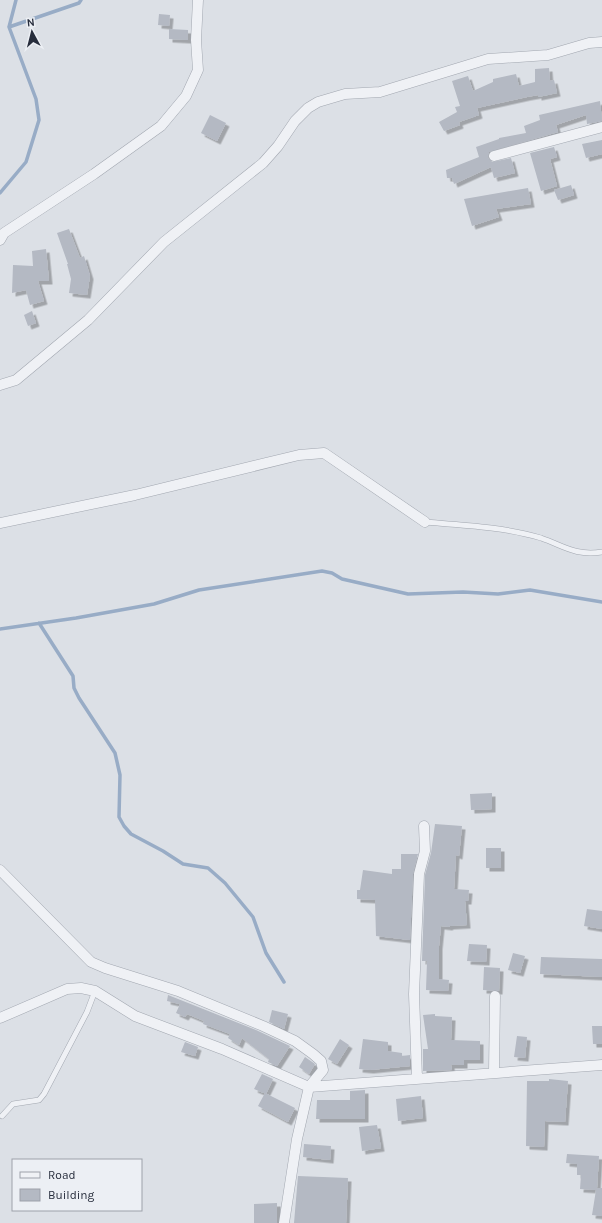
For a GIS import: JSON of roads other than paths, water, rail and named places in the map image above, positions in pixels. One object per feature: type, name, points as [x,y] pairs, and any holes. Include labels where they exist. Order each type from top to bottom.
[{"type":"street","points":[[0,240],[4,233],[94,174],[161,126],[186,96],[198,70],[196,40],[198,0]]},
{"type":"street","points":[[0,385],[16,380],[88,320],[164,242],[263,163],[278,146],[294,121],[308,108],[318,102],[345,94],[380,92],[488,59],[548,55],[589,43],[602,42]]},
{"type":"street","points":[[494,156],[602,126]]},
{"type":"street","points":[[0,523],[135,495],[299,455],[324,453],[425,522]]},
{"type":"street","points":[[417,1078],[414,994],[419,874],[425,851],[424,826]]},
{"type":"street","points":[[0,870],[91,962],[105,968],[178,991],[295,1041],[321,1061],[323,1070],[309,1087],[297,1139],[284,1223]]},
{"type":"street","points":[[0,1018],[67,989],[81,988],[95,991],[136,1016],[222,1049],[309,1087],[494,1072],[602,1068]]},
{"type":"street","points":[[494,1072],[495,996]]},
{"type":"lane","points":[[425,522],[496,530],[533,537],[581,553],[602,552]]},
{"type":"lane","points":[[2,1116],[13,1104],[39,1100],[44,1094],[87,1012],[95,991]]},
{"type":"waterway","points":[[0,193],[26,162],[39,120],[36,99],[9,27],[16,0]]},
{"type":"waterway","points":[[9,27],[79,3],[81,0]]},
{"type":"waterway","points":[[0,629],[76,618],[154,604],[199,590],[322,571],[332,573],[342,579],[408,594],[463,592],[498,594],[530,590],[602,602]]},
{"type":"waterway","points":[[39,623],[73,676],[74,688],[79,698],[115,753],[120,775],[119,817],[124,826],[131,834],[163,851],[183,864],[208,868],[225,883],[253,917],[266,953],[284,982]]}]
